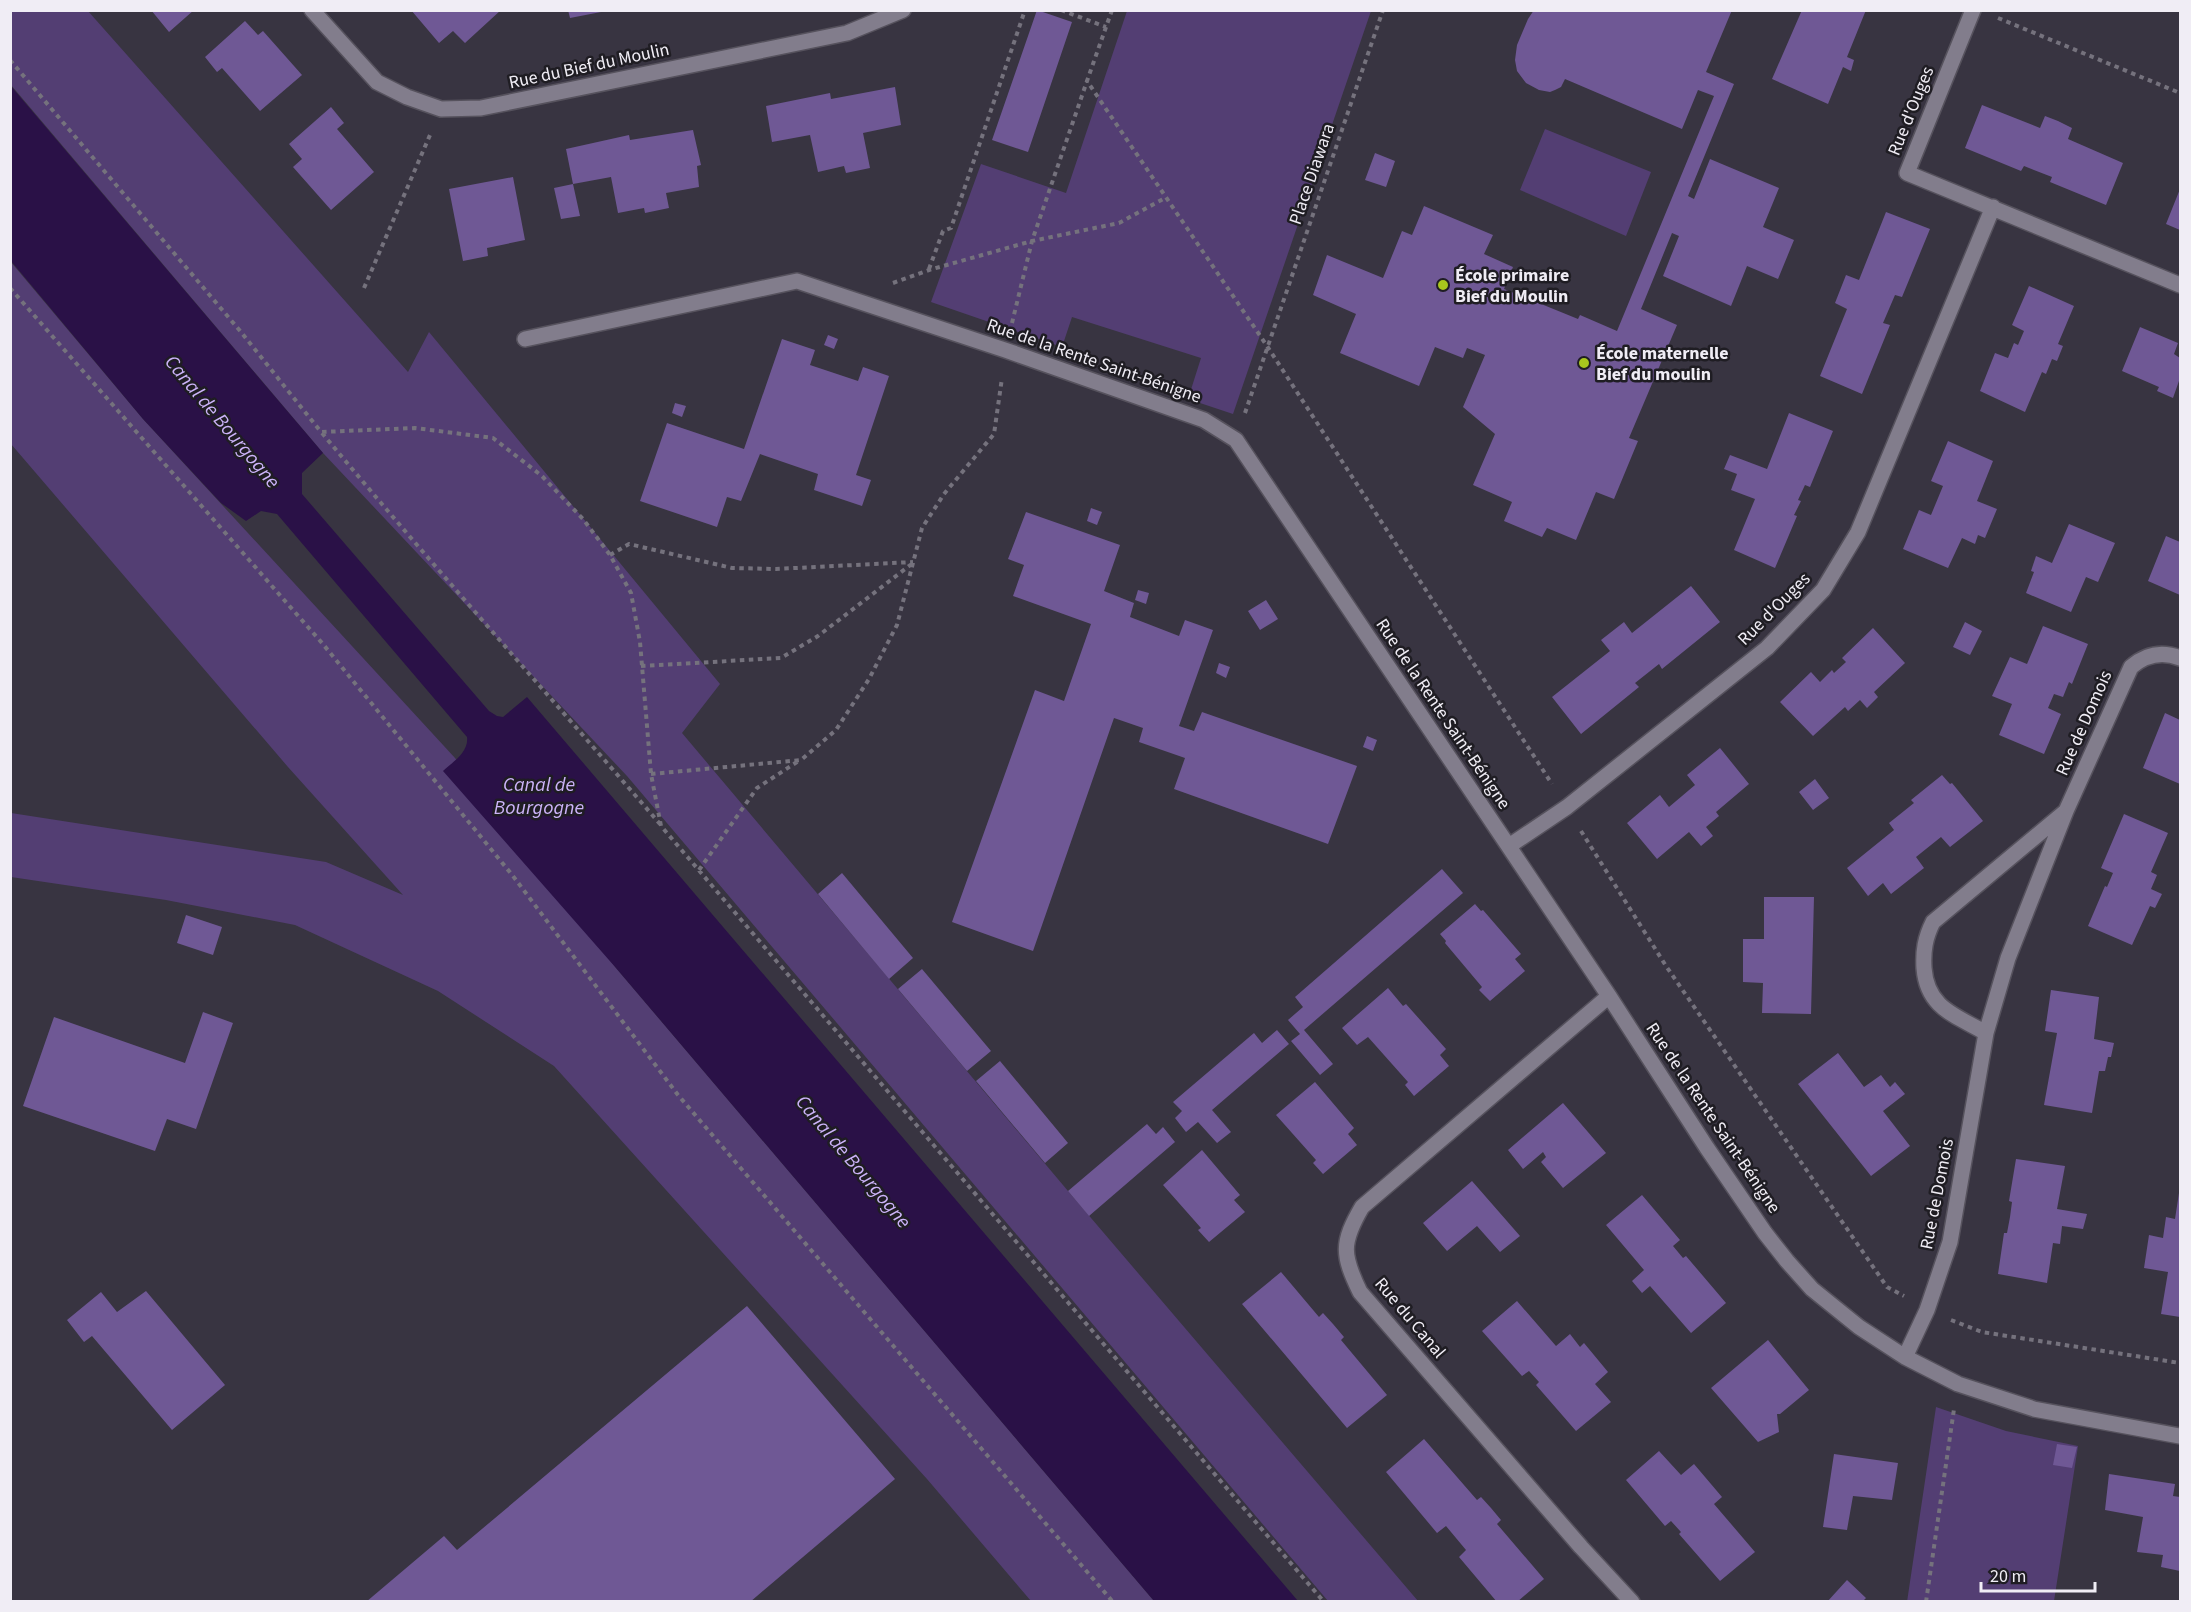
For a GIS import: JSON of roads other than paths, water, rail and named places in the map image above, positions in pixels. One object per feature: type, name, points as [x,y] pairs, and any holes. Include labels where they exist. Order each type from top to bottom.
[{"type":"street","name":"Rue du Bief du Moulin","points":[[312,10],[377,82],[441,109],[481,108],[847,33],[903,10]]},
{"type":"street","name":"Rue d'Ouges","points":[[1973,10],[1907,173],[2181,285]]},
{"type":"street","name":"Rue d'Ouges","points":[[1509,846],[1567,807],[1767,648],[1823,590],[1858,532],[1993,207]]},
{"type":"street","name":"Rue de la Rente Saint-Bénigne","points":[[525,339],[797,281],[1005,350],[1204,420],[1236,440],[1609,996],[1707,1148],[1787,1261],[1812,1289],[1859,1327],[1905,1357],[1958,1384],[2034,1409],[2181,1436]]},
{"type":"street","name":"Rue de Domois","points":[[1905,1357],[1927,1310],[1950,1242],[1986,1033],[2008,958],[2025,911],[2066,811],[2131,667],[2139,660],[2150,656],[2162,654],[2181,658]]},
{"type":"street","name":"Rue de Domois","points":[[1986,1033],[1931,997],[1925,983],[1923,951],[1928,932],[1933,922],[2066,811]]},
{"type":"street","name":"Rue du Canal","points":[[1609,996],[1362,1207],[1349,1230],[1345,1249],[1350,1271],[1360,1292],[1573,1538],[1632,1602]]},
{"type":"water","name":"Canal de Bourgogne","points":[[10,85],[323,453],[302,473],[302,494],[489,711],[503,717],[527,697],[1298,1601],[1154,1601],[616,968],[443,771],[463,752],[467,737],[277,514],[261,511],[246,521],[221,503],[143,419],[11,261]]},
{"type":"place","name":"École primaire Bief du Moulin","points":[[1443,285]]},
{"type":"place","name":"École maternelle Bief du moulin","points":[[1584,363]]}]
